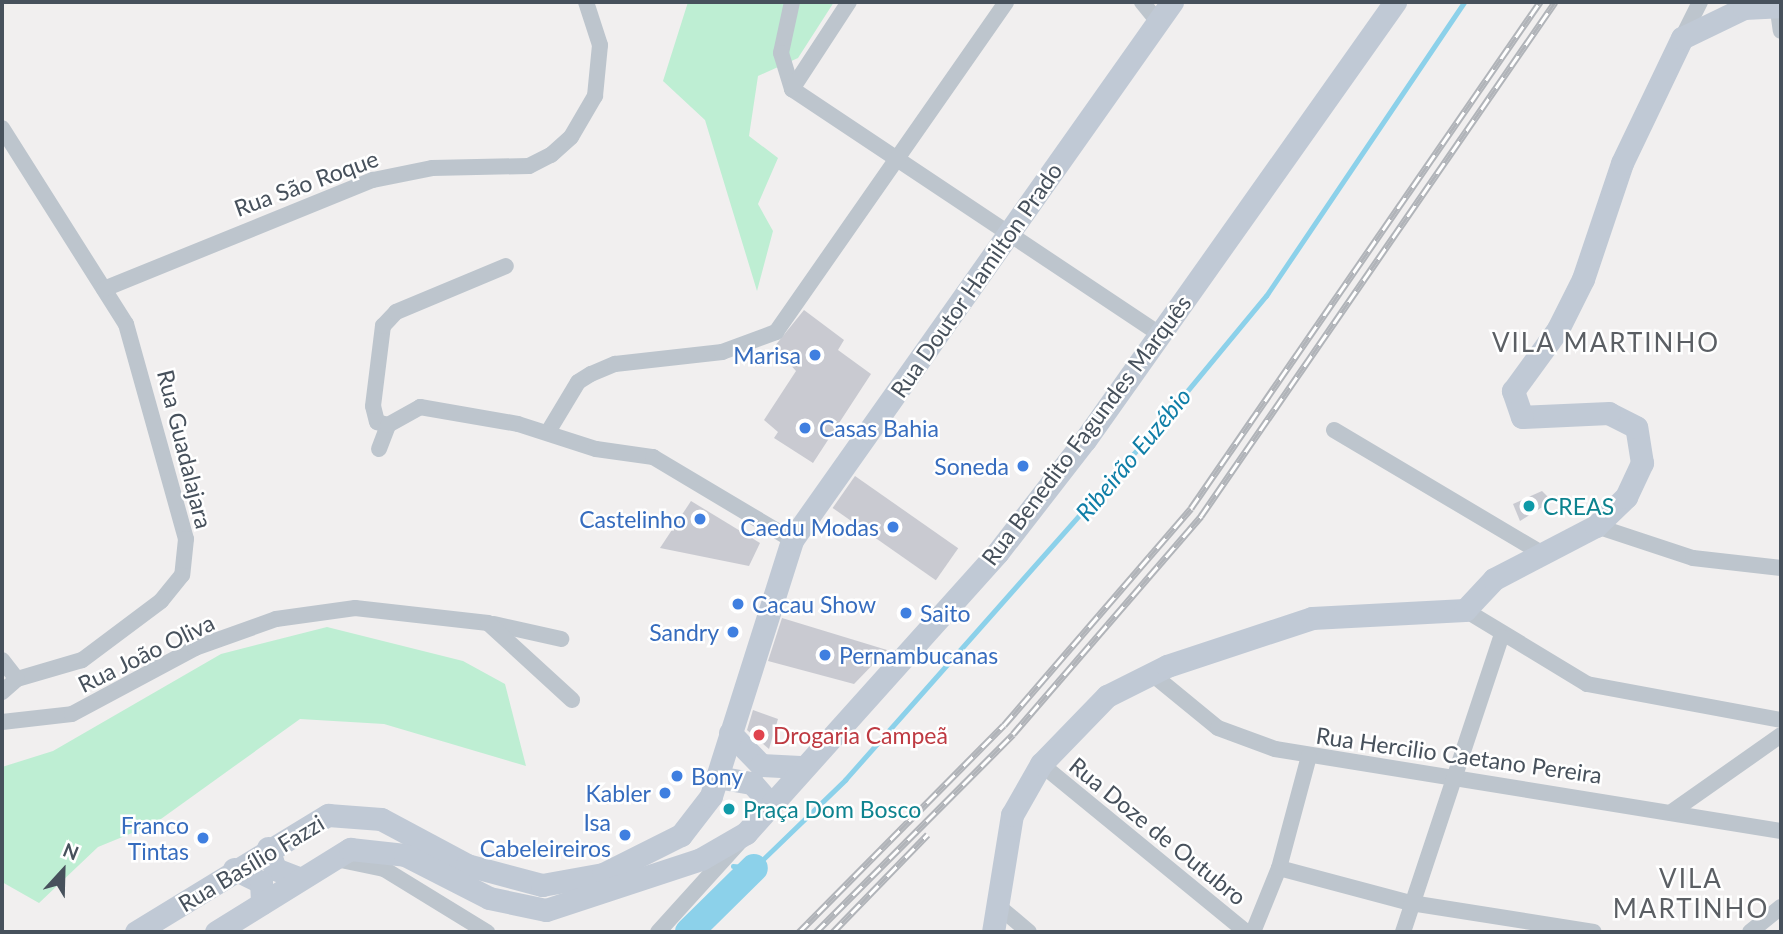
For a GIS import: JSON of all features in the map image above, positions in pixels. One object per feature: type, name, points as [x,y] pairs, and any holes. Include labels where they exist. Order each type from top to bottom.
[{"type":"main road","name":"Rua Doutor Hamilton Prado","points":[[681,835],[718,777],[792,540],[1006,234],[1148,10],[1172,2]]},
{"type":"main road","name":"Rua Benedito Fagundes Marquês","points":[[746,833],[771,806],[800,766],[998,552],[1159,334],[1395,2]]},
{"type":"main road","points":[[993,932],[1006,833],[1041,764],[1107,696],[1152,674],[1312,618],[1465,610],[1494,579],[1538,551],[1595,526],[1636,481],[1642,463],[1636,427],[1609,413],[1522,417],[1513,391],[1558,329],[1583,279],[1622,163],[1682,38],[1744,8],[1779,5]]},
{"type":"main road","points":[[730,733],[761,765],[800,766]]},
{"type":"main road","points":[[718,777],[752,783],[771,806]]},
{"type":"main road","name":"Rua Basílio Fazzi","points":[[136,932],[268,848],[328,815],[349,812],[394,824],[496,877],[542,885],[603,874],[681,835]]},
{"type":"main road","name":"Rua Basílio Fazzi","points":[[216,932],[330,859],[359,848],[397,853],[489,898],[546,910],[701,859],[746,833]]},
{"type":"main road","points":[[268,848],[275,869],[298,878]]},
{"type":"main road","points":[[234,869],[261,883],[262,903]]},
{"type":"street","name":"Rua São Roque","points":[[104,289],[373,180],[432,168],[528,166],[551,155],[571,137],[594,96],[600,45],[586,2]]},
{"type":"street","points":[[792,2],[780,53],[792,89],[1159,334]]},
{"type":"street","points":[[792,89],[849,2]]},
{"type":"street","points":[[548,432],[578,382],[591,374],[615,364],[722,352],[776,332],[894,156],[1006,2]]},
{"type":"street","points":[[1682,38],[1700,2]]},
{"type":"street","points":[[1779,5],[1781,31]]},
{"type":"street","points":[[2,128],[104,289]]},
{"type":"street","points":[[388,425],[377,422],[373,406],[383,326],[396,312],[506,267]]},
{"type":"street","name":"Rua Guadalajara","points":[[2,692],[17,679],[62,669],[117,638],[177,585],[185,566],[181,508],[147,384],[104,289]]},
{"type":"street","points":[[379,449],[388,425],[409,409],[436,407],[548,432],[672,465],[792,540]]},
{"type":"street","points":[[1335,430],[1538,551]]},
{"type":"street","points":[[1595,526],[1693,558],[1781,568]]},
{"type":"street","name":"Rua João Oliva","points":[[2,722],[72,715],[195,648],[276,619],[355,608],[488,622],[561,639]]},
{"type":"street","points":[[1465,610],[1501,637],[1587,684],[1781,720]]},
{"type":"street","points":[[488,622],[572,700]]},
{"type":"street","points":[[1403,932],[1450,775],[1501,637]]},
{"type":"street","points":[[2,660],[17,679]]},
{"type":"street","name":"Rua Hercilio Caetano Pereira","points":[[1152,674],[1241,740],[1309,756],[1450,775],[1781,831]]},
{"type":"street","points":[[1673,811],[1781,734]]},
{"type":"street","points":[[1253,932],[1279,868],[1309,756]]},
{"type":"street","name":"Rua Doze de Outubro","points":[[1041,764],[1246,932]]},
{"type":"street","points":[[658,932],[746,833]]},
{"type":"street","points":[[330,859],[384,869],[487,932]]},
{"type":"street","points":[[1279,868],[1411,903],[1594,932]]},
{"type":"street","points":[[997,905],[1029,932]]},
{"type":"street","points":[[1751,932],[1781,907]]},
{"type":"green space","points":[[688,2],[834,2],[798,58],[758,76],[749,136],[778,158],[758,204],[773,231],[757,291],[705,120],[663,81]]},
{"type":"green space","points":[[327,627],[463,661],[505,684],[526,766],[384,724],[300,719],[154,824],[98,847],[39,903],[2,882],[2,767],[53,751],[221,654]]},
{"type":"building","points":[[804,310],[844,340],[838,350],[871,374],[813,463],[774,438],[778,432],[764,420],[796,371],[774,347]]},
{"type":"building","name":"Caedu Modas","points":[[855,476],[958,548],[936,580],[833,508]]},
{"type":"building","name":"CREAS","points":[[1542,491],[1552,501],[1520,521],[1513,504]]},
{"type":"building","name":"Castelinho","points":[[691,501],[760,543],[749,566],[660,548]]},
{"type":"building","name":"Pernambucanas","points":[[782,618],[887,650],[854,684],[768,661]]},
{"type":"building","name":"Drogaria Campeã","points":[[753,710],[778,719],[769,749],[747,730]]},
{"type":"waterway","name":"Ribeirão Euzébio","points":[[733,866],[754,868],[845,780],[1155,430],[1266,296],[1464,2]]},
{"type":"waterway","name":"Ribeirão Euzébio","points":[[689,932],[754,868]]},
{"type":"railway","points":[[799,932],[1004,725],[1191,508],[1540,2]]},
{"type":"railway","points":[[816,932],[1013,734],[1201,516],[1555,2]]},
{"type":"railway","points":[[833,932],[928,834]]},
{"type":"place","name":"Marisa","points":[[815,355]]},
{"type":"place","name":"Casas Bahia","points":[[805,428]]},
{"type":"place","name":"Soneda","points":[[1023,466]]},
{"type":"place","name":"CREAS","points":[[1529,506]]},
{"type":"place","name":"Castelinho","points":[[700,519]]},
{"type":"place","name":"Caedu Modas","points":[[893,527]]},
{"type":"place","name":"Cacau Show","points":[[738,604]]},
{"type":"place","name":"Saito","points":[[906,613]]},
{"type":"place","name":"Sandry","points":[[733,632]]},
{"type":"place","name":"Pernambucanas","points":[[825,655]]},
{"type":"place","name":"Drogaria Campeã","points":[[759,735]]},
{"type":"place","name":"Bony","points":[[677,776]]},
{"type":"place","name":"Kabler","points":[[665,793]]},
{"type":"place","name":"Praça Dom Bosco","points":[[729,809]]},
{"type":"place","name":"Isa Cabeleireiros","points":[[625,835]]},
{"type":"place","name":"Franco Tintas","points":[[203,838]]},
{"type":"district","name":"VILA MARTINHO","points":[[1606,343]]},
{"type":"district","name":"VILA MARTINHO","points":[[1691,894]]}]
